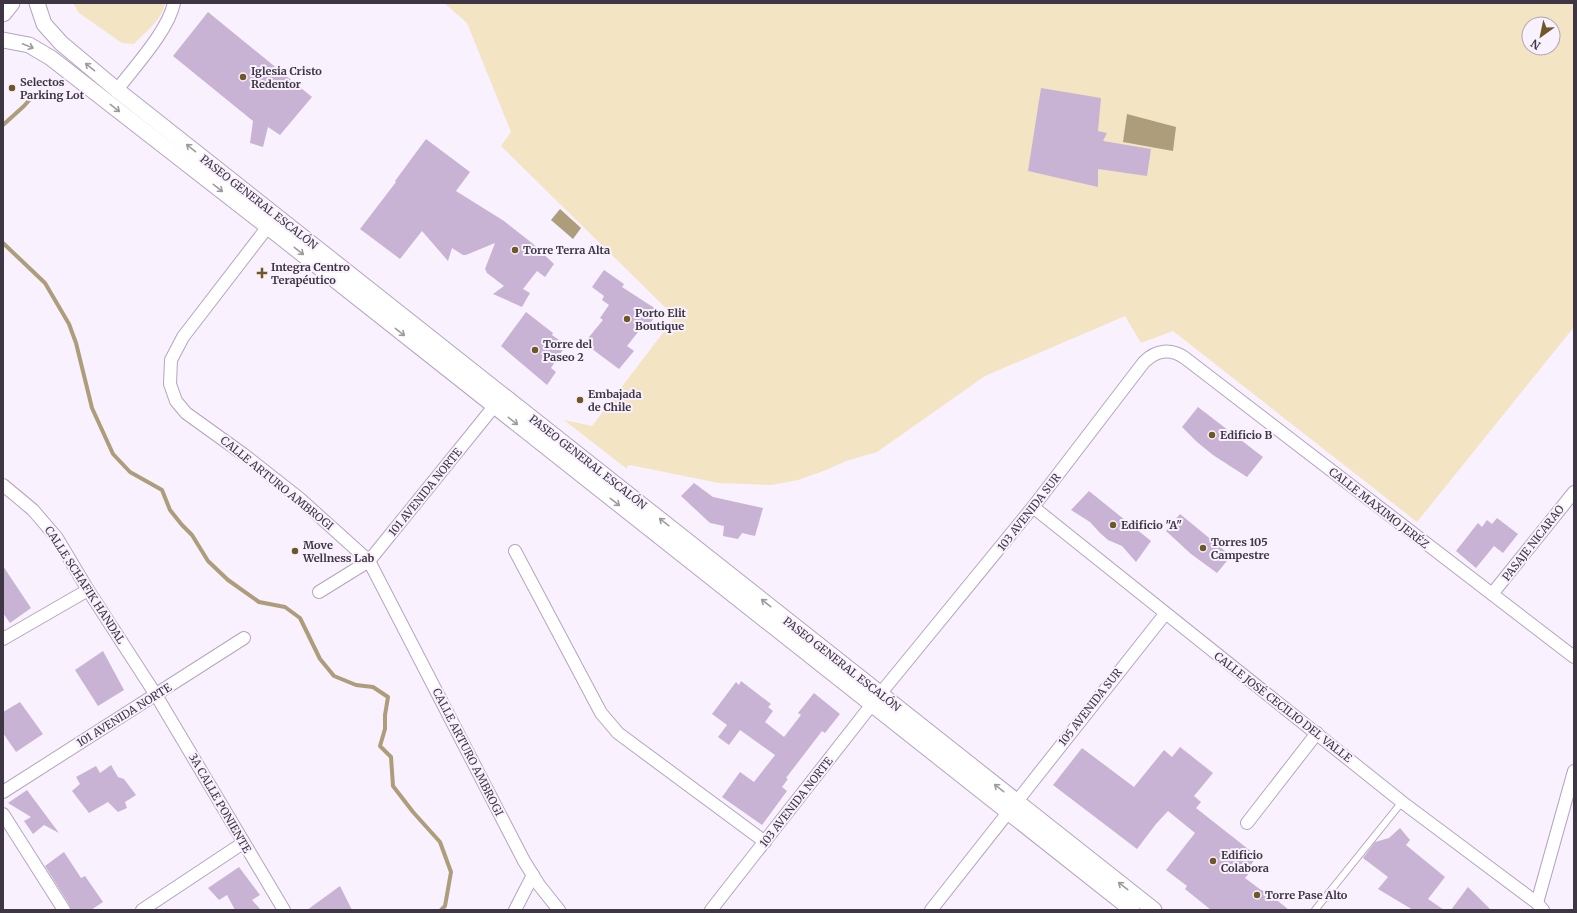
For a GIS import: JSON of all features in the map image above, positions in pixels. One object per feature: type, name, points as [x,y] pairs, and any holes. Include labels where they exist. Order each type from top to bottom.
[{"type":"main road","points":[[3,13],[11,3]]},
{"type":"street","name":"PASEO GENERAL ESCALÓN","points":[[37,3],[44,24],[61,43],[272,221],[1012,807],[1132,910]]},
{"type":"street","points":[[117,90],[164,27],[171,15],[174,3]]},
{"type":"street","name":"PASEO GENERAL ESCALÓN","points":[[3,40],[30,45],[51,58],[272,221]]},
{"type":"street","name":"CALLE ARTURO AMBROGI","points":[[272,221],[183,337],[171,360],[170,384],[176,401],[186,413],[243,454],[299,498],[369,561],[522,856],[533,875],[559,910]]},
{"type":"street","name":"103 AVENIDA SUR","points":[[876,699],[1033,507],[1144,362],[1152,355],[1165,351],[1176,353],[1184,358]]},
{"type":"street","name":"CALLE MAXIMO JERÉZ","points":[[1184,358],[1574,657]]},
{"type":"street","name":"101 AVENIDA NORTE","points":[[319,592],[369,561],[499,401]]},
{"type":"street","name":"CALLE SCHAFIK HANDAL","points":[[3,485],[50,528],[156,695]]},
{"type":"street","name":"PASAJE NICARAO","points":[[1492,594],[1574,492]]},
{"type":"street","name":"CALLE JOSÉ CECILIO DEL VALLE","points":[[1033,507],[1402,802],[1540,907]]},
{"type":"street","points":[[515,551],[599,709],[610,725],[618,733],[765,842]]},
{"type":"street","points":[[3,639],[88,590]]},
{"type":"street","name":"105 AVENIDA SUR","points":[[931,910],[1165,614]]},
{"type":"street","name":"101 AVENIDA NORTE","points":[[3,792],[244,638]]},
{"type":"street","name":"3A CALLE PONIENTE","points":[[156,695],[284,910]]},
{"type":"street","name":"103 AVENIDA NORTE","points":[[711,910],[876,699]]},
{"type":"street","points":[[1247,823],[1317,733]]},
{"type":"street","points":[[1540,907],[1574,771]]},
{"type":"street","name":"PASEO GENERAL ESCALÓN","points":[[1012,807],[1154,910]]},
{"type":"street","points":[[3,814],[64,910]]},
{"type":"street","points":[[142,910],[243,843]]},
{"type":"street","points":[[515,910],[533,875]]},
{"type":"lane","points":[[1315,910],[1402,802]]},
{"type":"shaded area","points":[[73,3],[165,3],[164,9],[157,20],[134,44],[122,43],[79,13]]},
{"type":"shaded area","points":[[444,3],[1574,3],[1574,327],[1417,522],[1173,331],[1141,343],[1125,316],[985,376],[877,452],[846,461],[798,480],[771,485],[719,483],[630,465],[627,466],[627,469],[564,420],[592,426],[675,317],[501,146],[511,132],[467,23]]},
{"type":"shaded area","points":[[1127,114],[1176,127],[1173,151],[1123,142]]},
{"type":"shaded area","points":[[560,209],[581,228],[573,239],[551,220]]},
{"type":"building","name":"Iglesia Cristo Redentor","points":[[208,12],[312,97],[280,135],[268,127],[263,147],[250,143],[253,121],[173,56]]},
{"type":"building","points":[[1041,88],[1101,98],[1098,131],[1107,133],[1103,141],[1151,149],[1147,176],[1098,169],[1098,187],[1028,171]]},
{"type":"building","points":[[426,139],[470,172],[456,191],[504,221],[532,243],[554,264],[545,277],[537,271],[523,289],[530,293],[522,307],[493,294],[504,286],[487,273],[485,269],[495,243],[466,255],[463,255],[452,248],[448,261],[422,231],[400,259],[360,229],[396,182],[395,181]]},
{"type":"building","name":"Porto Elit Boutique","points":[[604,270],[624,284],[622,287],[659,311],[646,329],[642,327],[627,346],[634,351],[619,369],[584,343],[603,320],[600,318],[609,305],[602,300],[604,296],[592,287]]},
{"type":"building","name":"Torre del Paseo 2","points":[[526,312],[566,345],[551,368],[556,372],[547,385],[501,346]]},
{"type":"building","name":"Edificio B","points":[[1198,407],[1263,457],[1247,477],[1213,455],[1182,427]]},
{"type":"building","points":[[694,483],[713,497],[763,508],[755,536],[742,533],[738,539],[723,536],[724,526],[710,523],[681,496]]},
{"type":"building","name":"Edificio \"A\"","points":[[1089,491],[1151,541],[1136,562],[1122,546],[1108,540],[1090,522],[1071,510]]},
{"type":"building","name":"Torres 105 Campestre","points":[[1180,514],[1231,556],[1217,573],[1191,554],[1166,531]]},
{"type":"building","points":[[1497,518],[1518,534],[1503,553],[1494,546],[1476,568],[1456,551],[1478,523],[1482,527],[1487,520],[1492,524]]},
{"type":"building","points":[[3,566],[31,608],[10,623],[3,613]]},
{"type":"building","points":[[103,651],[124,690],[98,706],[75,670]]},
{"type":"building","points":[[741,681],[771,704],[768,707],[773,711],[765,722],[784,737],[801,715],[798,713],[814,693],[840,714],[825,733],[822,731],[786,778],[788,779],[782,787],[787,791],[762,825],[722,797],[740,772],[754,782],[775,755],[740,730],[729,745],[718,737],[727,725],[712,714],[736,682],[739,685]]},
{"type":"building","points":[[20,702],[43,734],[16,752],[3,733],[3,712]]},
{"type":"building","points":[[1180,747],[1213,773],[1194,796],[1201,802],[1196,808],[1257,856],[1250,866],[1253,869],[1245,878],[1261,890],[1267,892],[1289,910],[1211,910],[1185,889],[1187,886],[1166,870],[1195,833],[1168,811],[1137,849],[1053,785],[1082,748],[1134,787],[1164,750],[1172,757]]},
{"type":"building","points":[[111,765],[118,777],[124,779],[136,795],[125,802],[127,808],[118,812],[108,802],[89,813],[72,791],[80,784],[76,777],[96,766],[100,773]]},
{"type":"building","points":[[27,790],[59,833],[44,825],[33,834],[24,821],[31,817],[8,803]]},
{"type":"building","points":[[1400,828],[1410,840],[1406,845],[1445,877],[1428,899],[1444,910],[1413,910],[1378,889],[1388,877],[1363,858],[1375,842],[1389,838]]},
{"type":"building","points":[[64,852],[81,878],[85,876],[103,902],[91,910],[71,910],[45,866]]},
{"type":"building","points":[[239,867],[260,895],[252,900],[261,910],[235,910],[227,895],[219,900],[208,888]]},
{"type":"building","points":[[340,886],[352,910],[307,910]]},
{"type":"building","points":[[1468,887],[1491,910],[1451,910]]},
{"type":"waterway","points":[[3,125],[32,97]]},
{"type":"waterway","points":[[3,243],[45,283],[69,324],[76,343],[92,408],[113,454],[130,472],[162,490],[170,510],[192,535],[208,561],[228,580],[259,602],[285,607],[300,618],[320,659],[334,676],[356,685],[373,687],[388,697],[385,715],[385,729],[380,746],[391,757],[393,786],[413,812],[440,842],[451,872],[445,906],[441,910]]},
{"type":"place","name":"Iglesia Cristo Redentor","points":[[243,77]]},
{"type":"place","name":"Selectos Parking Lot","points":[[12,88]]},
{"type":"place","name":"Torre Terra Alta","points":[[515,250]]},
{"type":"place","name":"Integra Centro Terapéutico","points":[[262,273]]},
{"type":"place","name":"Porto Elit Boutique","points":[[627,319]]},
{"type":"place","name":"Torre del Paseo 2","points":[[535,350]]},
{"type":"place","name":"Embajada de Chile","points":[[580,400]]},
{"type":"place","name":"Edificio B","points":[[1212,435]]},
{"type":"place","name":"Edificio \"A\"","points":[[1113,525]]},
{"type":"place","name":"Torres 105 Campestre","points":[[1203,548]]},
{"type":"place","name":"Move Wellness Lab","points":[[295,551]]},
{"type":"place","name":"Edificio Colabora","points":[[1213,861]]},
{"type":"place","name":"Torre Pase Alto","points":[[1257,895]]}]
